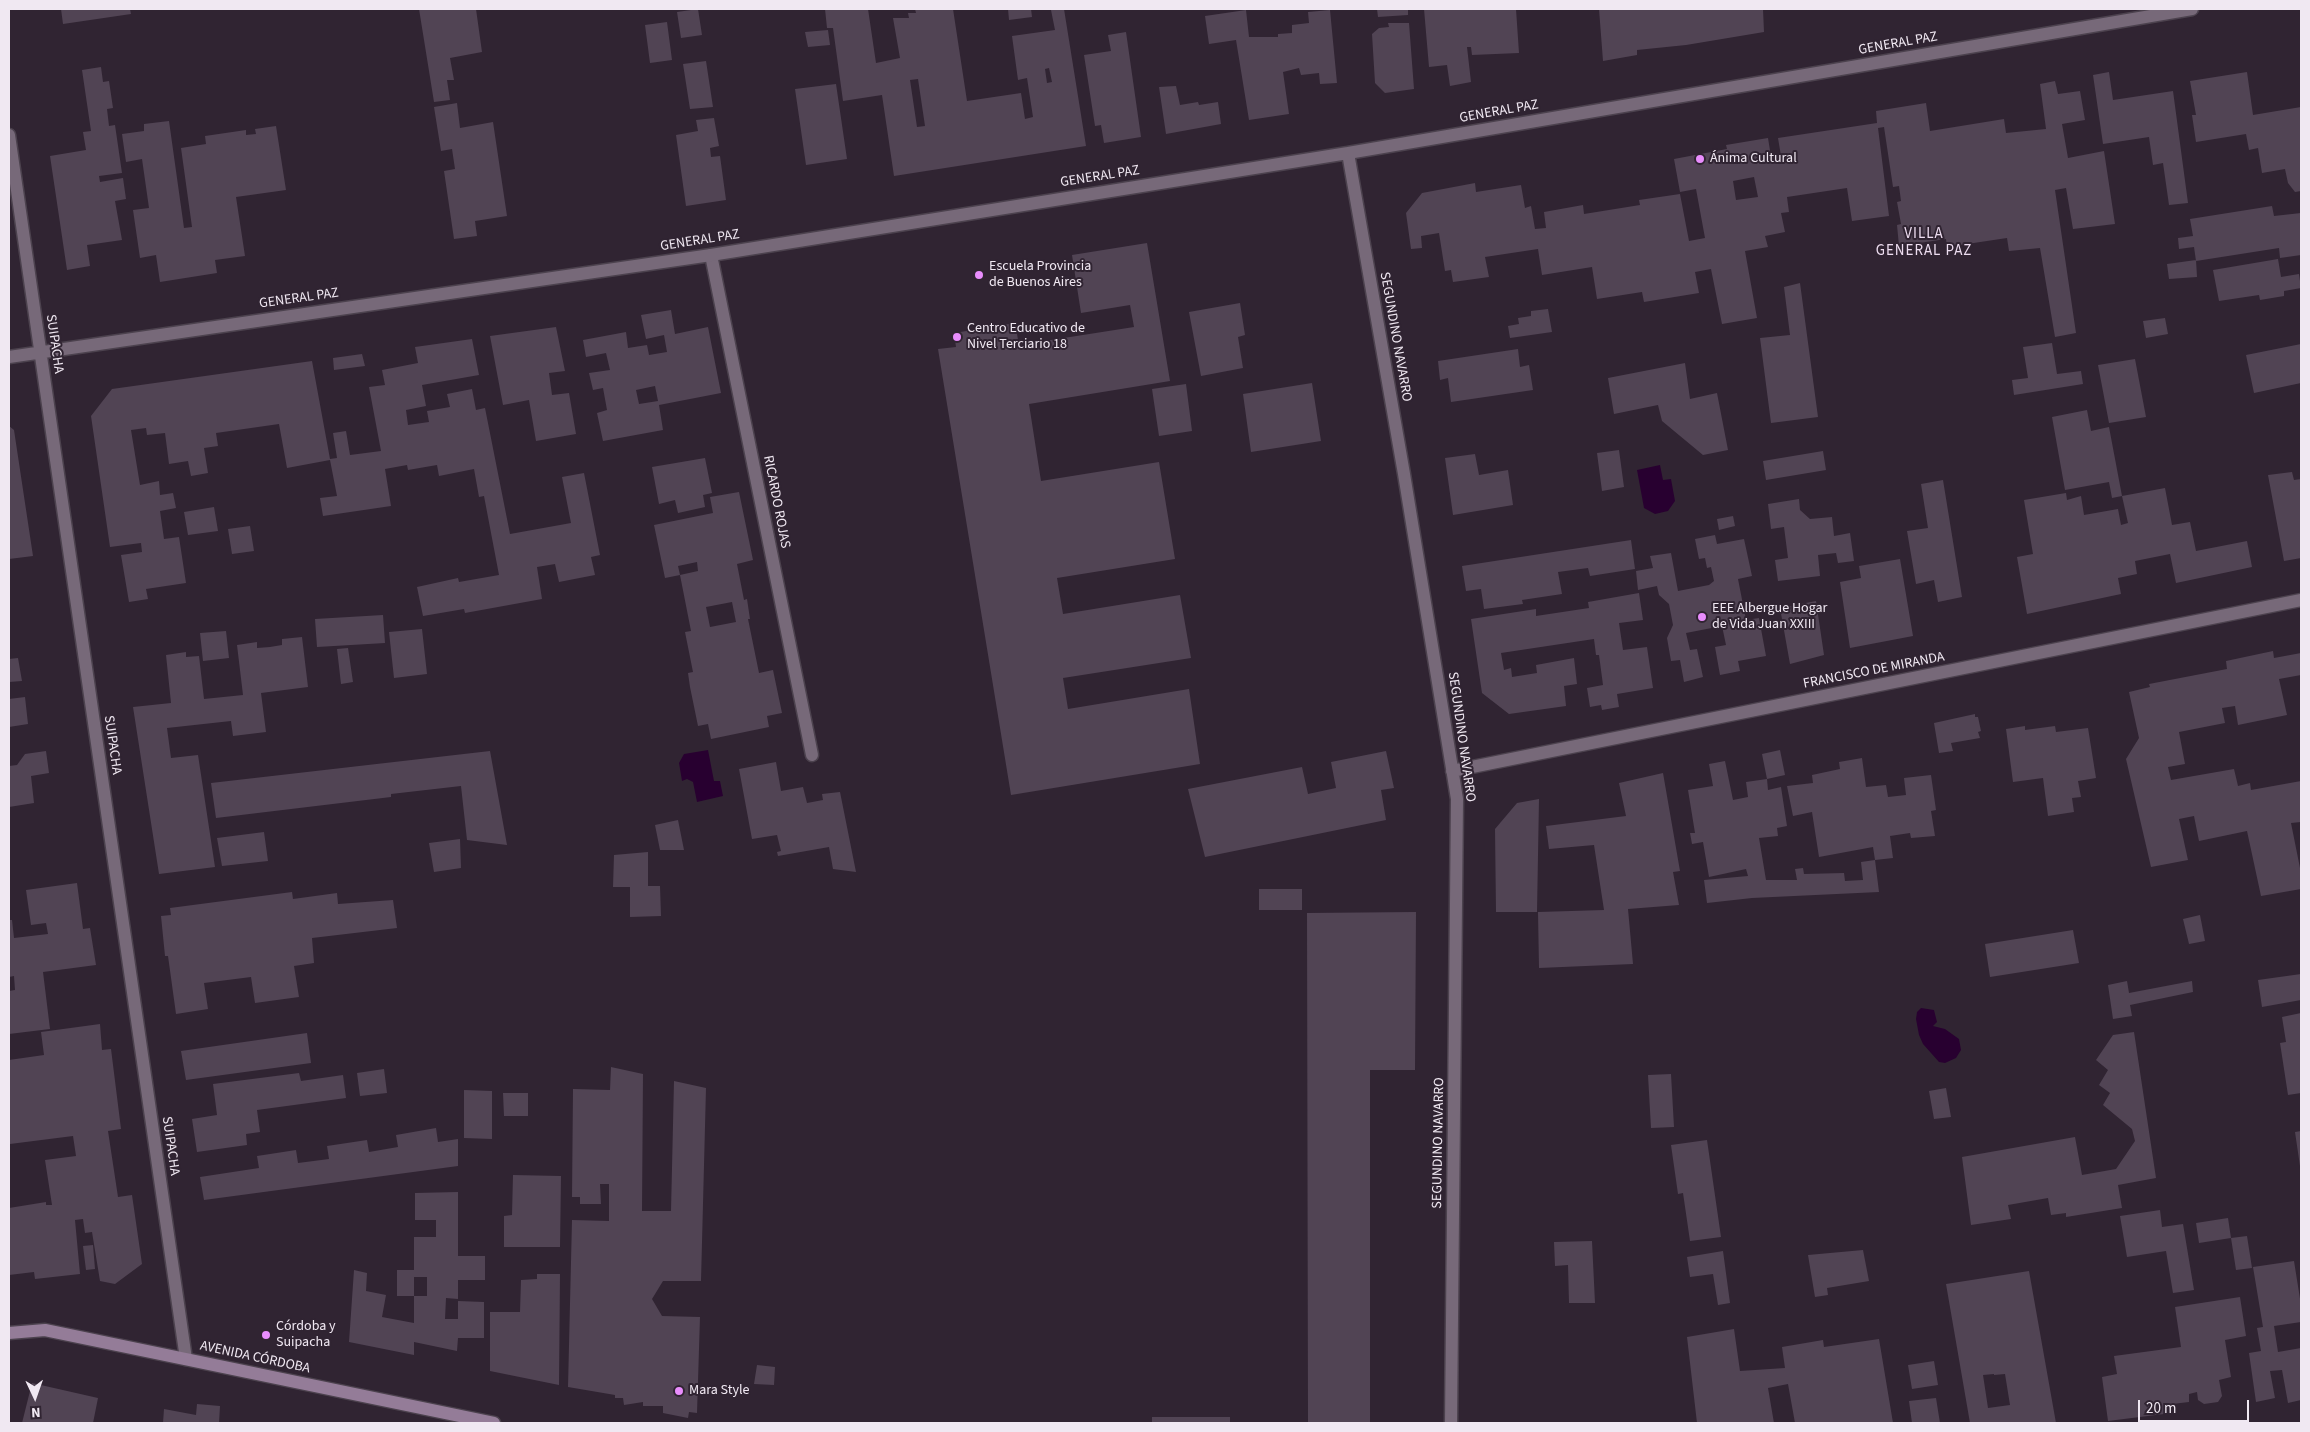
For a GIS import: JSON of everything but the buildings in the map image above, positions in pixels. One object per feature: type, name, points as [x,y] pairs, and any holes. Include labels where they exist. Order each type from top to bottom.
[{"type":"main road","name":"AVENIDA CÓRDOBA","points":[[9,1333],[45,1330],[494,1423]]},
{"type":"street","name":"GENERAL PAZ","points":[[9,357],[711,255],[1348,153],[2192,9]]},
{"type":"street","name":"SUIPACHA","points":[[9,135],[186,1359]]},
{"type":"street","name":"SEGUNDINO NAVARRO","points":[[1348,153],[1406,484],[1457,799],[1451,1423]]},
{"type":"street","name":"RICARDO ROJAS","points":[[711,255],[812,755]]},
{"type":"street","name":"FRANCISCO DE MIRANDA","points":[[1452,771],[2301,600]]},
{"type":"shaded area","points":[[1660,465],[1663,480],[1671,479],[1675,501],[1668,511],[1655,514],[1644,508],[1637,470]]},
{"type":"shaded area","points":[[708,750],[714,781],[720,781],[723,796],[697,802],[693,782],[687,779],[682,781],[679,763],[684,754]]},
{"type":"shaded area","points":[[1921,1008],[1934,1010],[1937,1022],[1933,1026],[1945,1029],[1959,1039],[1961,1050],[1956,1058],[1945,1063],[1939,1062],[1923,1044],[1916,1019],[1917,1012]]},
{"type":"place","name":"Ánima Cultural","points":[[1700,159]]},
{"type":"place","name":"Escuela Provincia de Buenos Aires","points":[[979,275]]},
{"type":"place","name":"Centro Educativo de Nivel Terciario 18","points":[[957,337]]},
{"type":"place","name":"EEE Albergue Hogar de Vida Juan XXIII","points":[[1702,617]]},
{"type":"place","name":"Córdoba y Suipacha","points":[[266,1335]]},
{"type":"place","name":"Mara Style","points":[[679,1391]]},
{"type":"district","name":"VILLA GENERAL PAZ","points":[[1924,244]]}]
